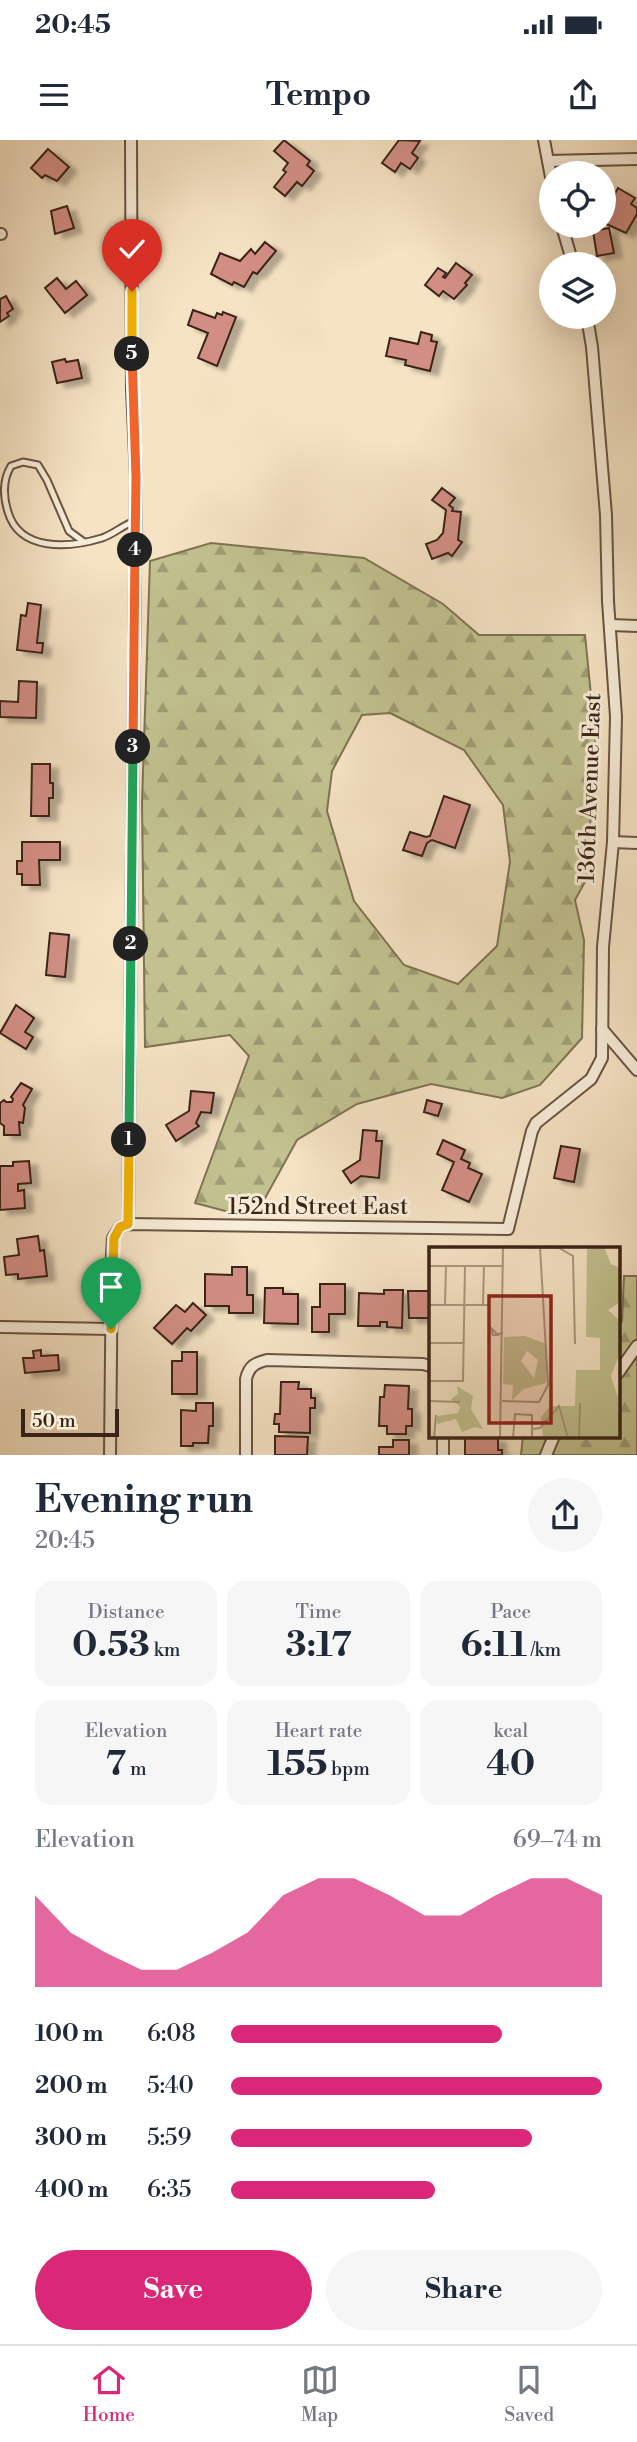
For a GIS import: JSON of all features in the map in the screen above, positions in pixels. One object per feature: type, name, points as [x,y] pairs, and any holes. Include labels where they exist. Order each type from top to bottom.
[{"type":"street","points":[[110,1455],[114,1238],[120,1227],[128,1224],[135,521],[131,140]]},
{"type":"street","points":[[544,140],[548,161],[637,159]]},
{"type":"street","name":"136th Avenue East","points":[[508,1229],[532,1131],[537,1123],[591,1079],[602,1058],[606,908],[613,842],[616,717],[605,501],[589,329]]},
{"type":"street","points":[[611,625],[637,626]]},
{"type":"street","points":[[613,842],[637,843]]},
{"type":"street","points":[[603,1029],[637,1070]]},
{"type":"street","name":"152nd Street East","points":[[128,1224],[508,1229]]},
{"type":"street","points":[[0,1328],[111,1329]]},
{"type":"street","points":[[620,1370],[637,1346]]},
{"type":"street","points":[[246,1455],[246,1379],[250,1368],[267,1360],[429,1366]]},
{"type":"street","points":[[443,1437],[443,1455]]},
{"type":"street","points":[[546,1455],[554,1437]]},
{"type":"lane","points":[[84,542],[69,531],[38,466],[23,462],[11,466],[4,477],[4,495],[9,516],[20,534],[40,543],[65,545],[84,542],[104,538],[135,521]]},
{"type":"green space","points":[[211,543],[364,558],[443,604],[479,635],[585,635],[596,746],[586,880],[575,900],[584,940],[582,1038],[540,1085],[502,1098],[431,1084],[357,1104],[297,1140],[263,1202],[229,1212],[195,1203],[249,1056],[230,1035],[145,1047],[142,802],[150,561]],"holes":[[[390,713],[464,750],[503,805],[510,862],[497,946],[458,984],[404,965],[354,901],[327,811],[332,771],[362,715]]]},
{"type":"green space","points":[[624,1276],[637,1276],[637,1455],[521,1455],[523,1437],[620,1437]]},
{"type":"building","points":[[284,140],[310,161],[307,165],[314,171],[302,186],[297,182],[285,196],[274,187],[286,172],[283,170],[288,163],[274,151]]},
{"type":"building","points":[[399,140],[420,141],[412,153],[418,158],[410,169],[401,163],[395,172],[382,163]]},
{"type":"building","points":[[48,149],[69,167],[57,181],[45,175],[42,178],[31,168]]},
{"type":"building","points":[[618,188],[635,198],[631,204],[637,208],[637,214],[626,233],[616,228]]},
{"type":"building","points":[[67,206],[74,228],[55,234],[51,211]]},
{"type":"building","points":[[594,238],[611,238],[614,252],[596,252]]},
{"type":"building","points":[[265,242],[276,251],[257,274],[253,272],[244,287],[234,282],[232,285],[211,274],[220,253],[240,261],[251,249],[255,254]]},
{"type":"building","points":[[456,263],[472,275],[454,299],[443,291],[439,296],[425,285],[438,268],[446,273],[443,277],[445,278]]},
{"type":"building","points":[[57,278],[66,289],[76,281],[87,295],[65,313],[45,288]]},
{"type":"building","points":[[6,296],[13,309],[7,313],[9,316],[0,322],[0,299]]},
{"type":"building","points":[[193,310],[215,318],[217,313],[222,315],[223,312],[236,317],[217,366],[198,358],[208,333],[188,325]]},
{"type":"building","points":[[421,332],[432,335],[431,341],[437,342],[430,371],[405,365],[406,360],[386,356],[390,338],[418,344]]},
{"type":"building","points":[[65,359],[66,362],[78,360],[82,378],[57,383],[52,362]]},
{"type":"building","points":[[442,488],[455,498],[449,505],[453,508],[452,511],[461,512],[458,540],[462,542],[452,556],[448,553],[432,559],[426,544],[437,540],[443,533],[446,510],[432,500]]},
{"type":"building","points":[[28,603],[41,605],[37,643],[43,643],[42,653],[17,650],[21,615],[26,616]]},
{"type":"building","points":[[19,681],[37,682],[36,718],[0,717],[0,701],[18,702]]},
{"type":"building","points":[[32,764],[50,764],[53,798],[49,798],[49,816],[31,816]]},
{"type":"building","points":[[444,796],[470,805],[455,848],[432,840],[427,843],[422,856],[403,850],[410,832],[430,836]]},
{"type":"building","points":[[22,842],[60,842],[60,860],[39,860],[40,885],[22,885],[22,874],[17,874],[17,861],[22,861]]},
{"type":"building","points":[[50,933],[69,935],[65,977],[46,975]]},
{"type":"building","points":[[16,1005],[34,1018],[25,1032],[33,1037],[26,1049],[0,1033]]},
{"type":"building","points":[[21,1083],[32,1089],[23,1105],[23,1123],[19,1122],[20,1135],[4,1135],[4,1126],[0,1123],[0,1103],[4,1100],[12,1102],[11,1097]]},
{"type":"building","points":[[191,1091],[214,1093],[211,1113],[201,1112],[196,1123],[199,1126],[176,1141],[166,1125],[189,1111]]},
{"type":"building","points":[[427,1100],[442,1104],[438,1116],[424,1112]]},
{"type":"building","points":[[363,1130],[377,1131],[376,1141],[382,1141],[379,1178],[361,1176],[351,1183],[343,1171],[360,1160]]},
{"type":"building","points":[[443,1140],[465,1150],[461,1159],[470,1163],[468,1168],[482,1174],[469,1202],[442,1190],[454,1162],[437,1154]]},
{"type":"building","points":[[561,1146],[580,1149],[574,1182],[554,1178]]},
{"type":"building","points":[[29,1161],[31,1183],[18,1184],[18,1191],[24,1190],[25,1208],[0,1210],[0,1166],[13,1166],[13,1162]]},
{"type":"building","points":[[38,1236],[40,1251],[44,1250],[47,1276],[18,1279],[18,1274],[6,1275],[4,1257],[19,1255],[17,1239]]},
{"type":"building","points":[[232,1267],[247,1267],[247,1295],[253,1295],[253,1313],[229,1313],[229,1306],[205,1306],[205,1274],[232,1275]]},
{"type":"building","points":[[320,1284],[345,1284],[345,1314],[329,1314],[329,1332],[312,1332],[312,1307],[320,1307]]},
{"type":"building","points":[[265,1288],[283,1288],[283,1294],[298,1294],[298,1324],[264,1323]]},
{"type":"building","points":[[384,1290],[403,1290],[402,1328],[387,1327],[387,1322],[380,1322],[380,1326],[358,1326],[359,1293],[384,1294]]},
{"type":"building","points":[[408,1291],[429,1291],[429,1318],[409,1318]]},
{"type":"building","points":[[193,1303],[206,1315],[191,1331],[187,1328],[172,1344],[154,1328],[176,1305],[185,1312]]},
{"type":"building","points":[[41,1350],[41,1356],[58,1355],[59,1370],[25,1373],[23,1358],[34,1358],[33,1351]]},
{"type":"building","points":[[182,1352],[197,1352],[197,1394],[172,1394],[172,1361],[182,1361]]},
{"type":"building","points":[[281,1382],[299,1382],[298,1389],[311,1389],[315,1408],[310,1408],[310,1433],[279,1432],[279,1424],[274,1424],[275,1414],[280,1414]]},
{"type":"building","points":[[385,1385],[409,1386],[408,1409],[412,1409],[412,1426],[406,1426],[406,1434],[387,1434],[387,1426],[379,1426],[380,1397],[384,1397]]},
{"type":"building","points":[[196,1403],[213,1403],[213,1426],[209,1426],[208,1443],[181,1446],[181,1410],[196,1411]]},
{"type":"building","points":[[275,1436],[308,1437],[307,1455],[275,1455]]},
{"type":"building","points":[[465,1438],[498,1438],[498,1450],[502,1450],[502,1455],[465,1455]]},
{"type":"building","points":[[393,1440],[409,1440],[409,1455],[379,1455],[379,1447],[393,1447]]},
{"type":"route","points":[[111,1329],[114,1238],[120,1227],[128,1224],[136,477],[132,390],[132,291]]}]
